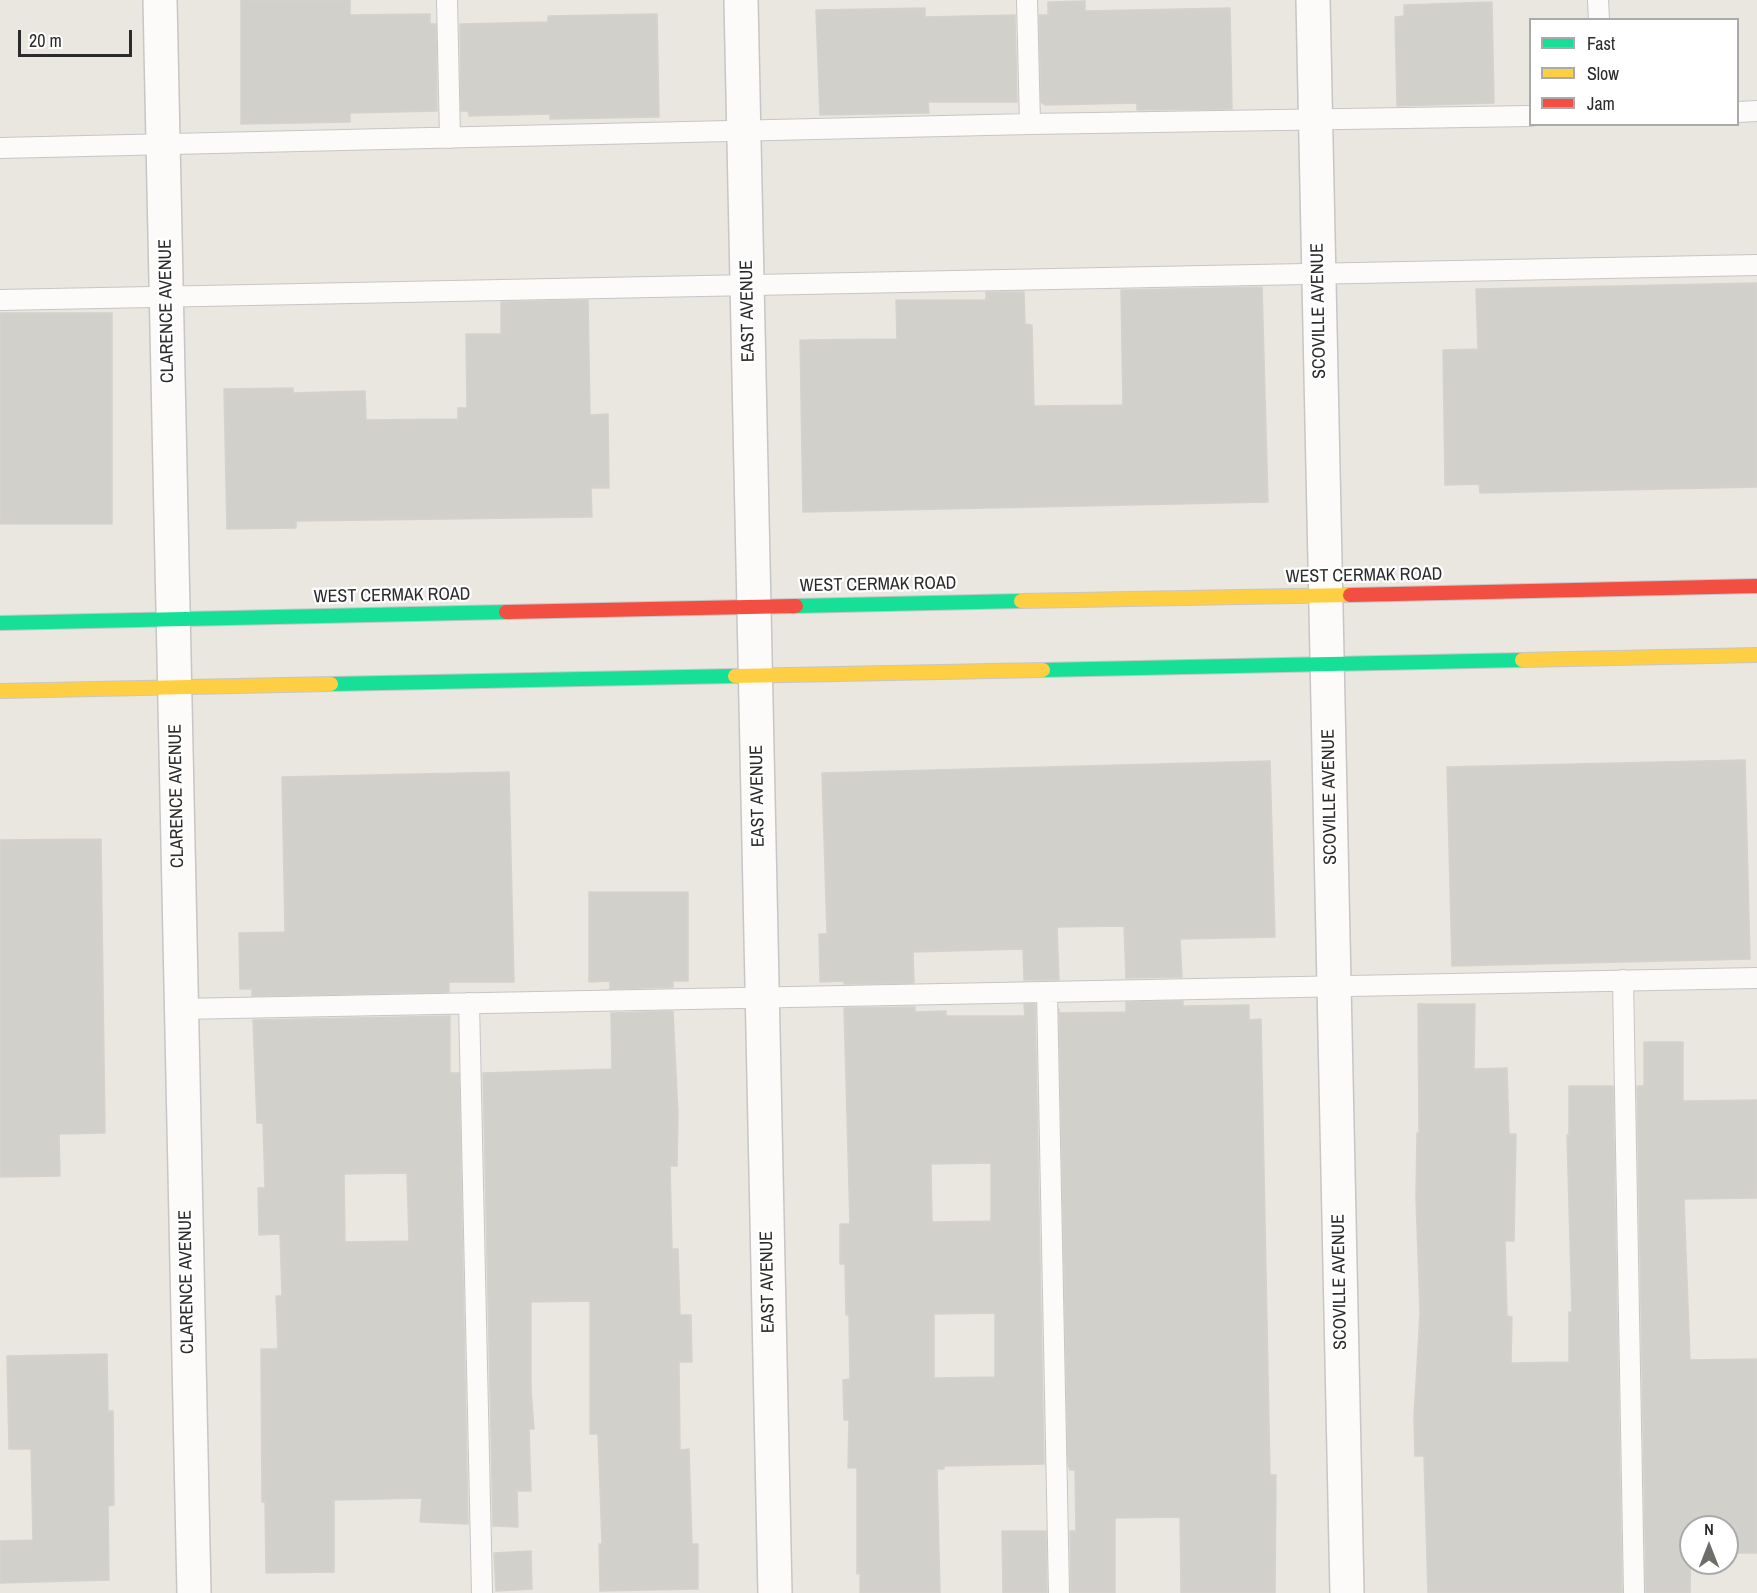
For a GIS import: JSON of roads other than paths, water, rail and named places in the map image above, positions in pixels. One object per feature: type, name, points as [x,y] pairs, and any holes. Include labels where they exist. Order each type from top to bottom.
[{"type":"main road","name":"WEST CERMAK ROAD","points":[[0,623],[1757,586]]},
{"type":"main road","points":[[0,692],[1757,656]]},
{"type":"street","name":"CLARENCE AVENUE","points":[[160,0],[194,1593]]},
{"type":"street","name":"EAST AVENUE","points":[[741,0],[775,1593]]},
{"type":"street","name":"SCOVILLE AVENUE","points":[[1313,0],[1347,1593]]},
{"type":"lane","points":[[447,0],[450,138]]},
{"type":"lane","points":[[1027,0],[1030,124]]},
{"type":"lane","points":[[1598,0],[1599,18]]},
{"type":"lane","points":[[1739,112],[1757,111]]},
{"type":"lane","points":[[0,148],[1030,124],[1529,116]]},
{"type":"lane","points":[[0,300],[1757,265]]},
{"type":"lane","points":[[181,1009],[1757,978]]},
{"type":"lane","points":[[1623,980],[1634,1593]]},
{"type":"lane","points":[[1047,992],[1059,1593]]},
{"type":"lane","points":[[470,1003],[482,1593]]}]
